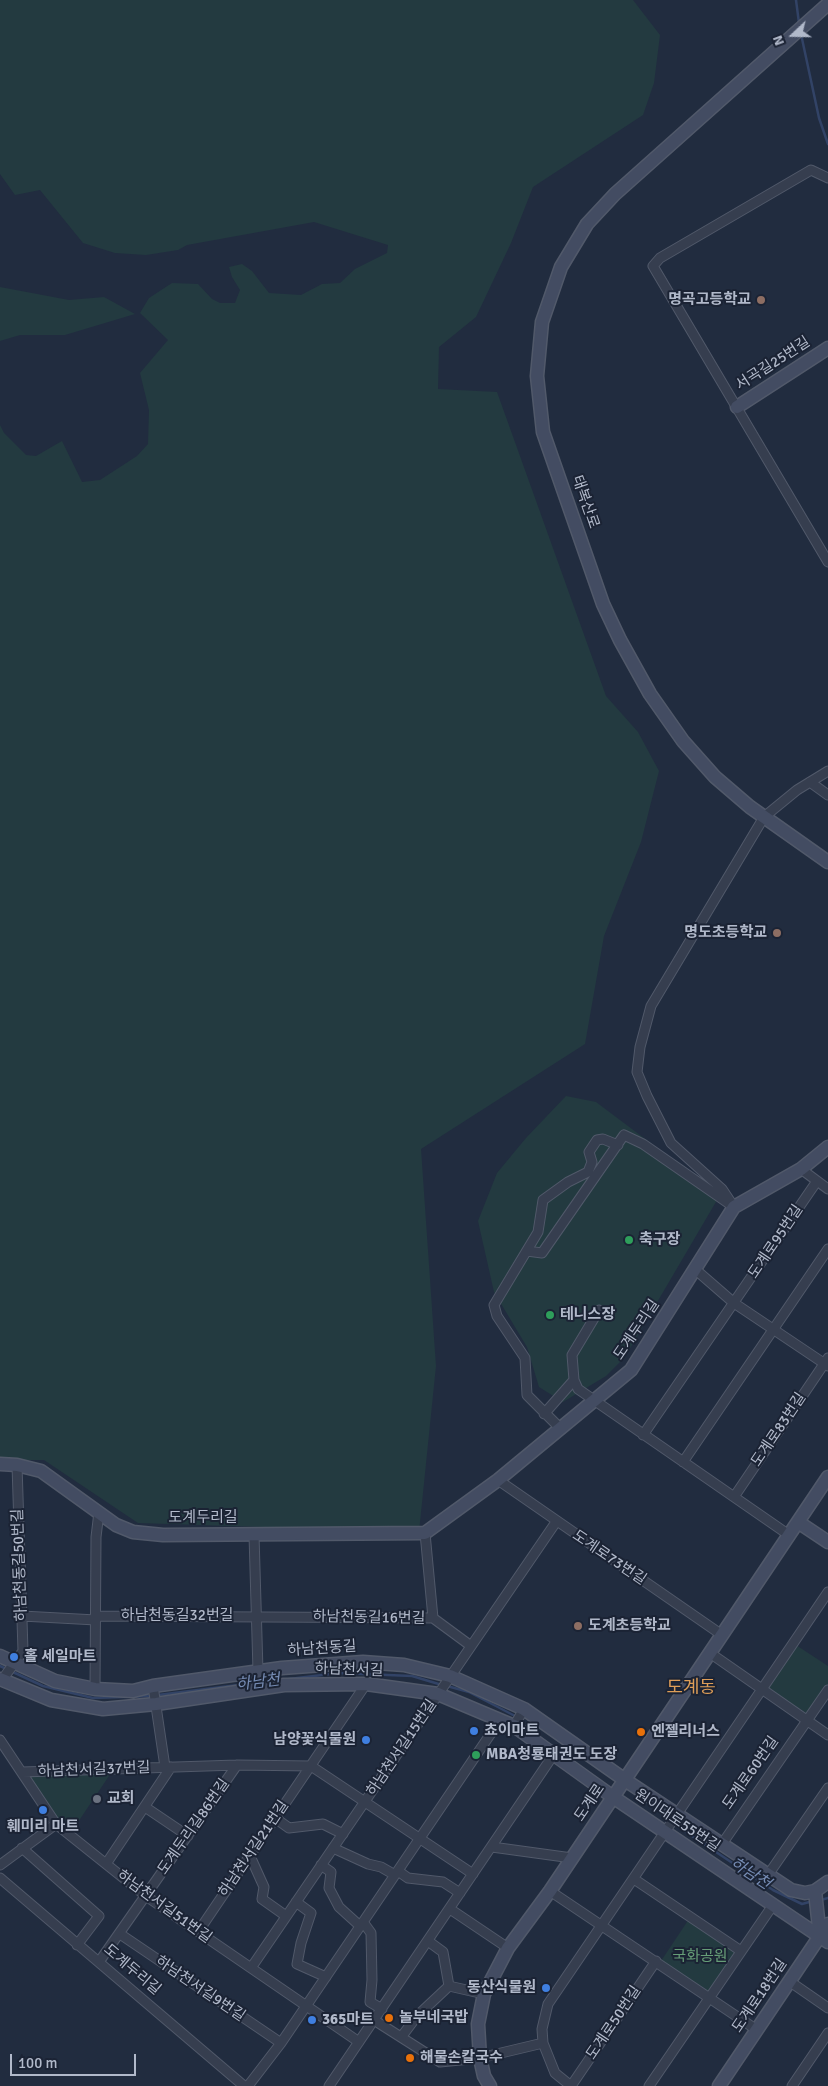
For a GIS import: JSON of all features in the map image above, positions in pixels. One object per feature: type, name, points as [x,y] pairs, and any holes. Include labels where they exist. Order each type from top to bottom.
[{"type":"street","name":"태복산로","points":[[828,4],[615,194],[587,224],[561,267],[542,322],[537,376],[543,432],[603,604],[620,640],[650,694],[682,741],[715,777],[764,817],[828,862]]},
{"type":"street","points":[[828,178],[811,170],[660,258],[653,266],[828,562]]},
{"type":"street","name":"서곡길25번길","points":[[737,407],[828,348]]},
{"type":"street","points":[[734,1207],[722,1189],[671,1143],[646,1096],[637,1072],[640,1047],[651,1006],[764,817],[810,782],[828,771]]},
{"type":"street","points":[[810,782],[828,795]]},
{"type":"street","points":[[527,1252],[542,1253],[624,1135],[643,1144],[734,1207]]},
{"type":"street","points":[[560,1428],[527,1395],[525,1358],[497,1316],[494,1305],[538,1232],[543,1200],[568,1182],[588,1172],[592,1162],[589,1152],[597,1140],[603,1139],[618,1146]]},
{"type":"street","name":"도계두리길","points":[[0,1464],[17,1464],[41,1471],[116,1525],[133,1532],[254,1535],[426,1533],[498,1480],[631,1370],[696,1270],[734,1207],[801,1169],[828,1147]]},
{"type":"street","points":[[801,1169],[828,1189]]},
{"type":"street","name":"도계로95번길","points":[[734,1303],[817,1181]]},
{"type":"street","points":[[683,1462],[828,1250]]},
{"type":"street","points":[[696,1270],[734,1303],[773,1330],[827,1363]]},
{"type":"street","points":[[643,1435],[734,1303]]},
{"type":"street","points":[[599,1310],[572,1355],[574,1380],[578,1389],[596,1399],[643,1435],[789,1535]]},
{"type":"street","name":"도계로83번길","points":[[734,1497],[827,1363]]},
{"type":"street","points":[[544,1414],[574,1380]]},
{"type":"street","name":"하남천동길50번길","points":[[2,1678],[23,1652],[17,1464]]},
{"type":"street","name":"도계로","points":[[490,2086],[484,2076],[480,2058],[478,2024],[484,1994],[508,1948],[550,1891],[828,1477]]},
{"type":"street","name":"도계로73번길","points":[[498,1480],[556,1522],[722,1635]]},
{"type":"street","points":[[95,1689],[96,1536],[99,1512]]},
{"type":"street","points":[[448,1678],[556,1522]]},
{"type":"street","points":[[798,1522],[828,1542]]},
{"type":"street","points":[[426,1533],[433,1618]]},
{"type":"street","points":[[254,1535],[259,1617],[258,1671]]},
{"type":"street","points":[[665,1832],[828,1592]]},
{"type":"street","name":"하남천동길32번길","points":[[22,1616],[95,1618],[259,1617]]},
{"type":"street","name":"하남천동길16번길","points":[[259,1617],[433,1618],[470,1646]]},
{"type":"street","points":[[710,1653],[828,1735]]},
{"type":"street","name":"하남천동길","points":[[0,1656],[12,1664],[55,1681],[95,1689],[133,1691],[258,1671],[363,1662],[404,1666],[448,1678],[524,1709],[625,1780]]},
{"type":"street","name":"하남천서길","points":[[2,1678],[51,1700],[103,1709],[284,1685],[366,1684],[440,1692],[514,1726],[613,1797]]},
{"type":"street","name":"하남천서길15번길","points":[[251,1968],[448,1678]]},
{"type":"street","name":"하남천서길21번길","points":[[198,1932],[366,1684]]},
{"type":"street","name":"하남천서길37번길","points":[[106,1864],[145,1807],[168,1767],[153,1688]]},
{"type":"street","name":"도계로60번길","points":[[722,1844],[828,1690]]},
{"type":"street","points":[[514,1726],[524,1709]]},
{"type":"street","points":[[248,2086],[281,2043],[500,1720]]},
{"type":"street","name":"하남천서길51번길","points":[[0,1740],[56,1824],[146,1896],[359,2042]]},
{"type":"street","points":[[332,2085],[359,2042],[554,1754]]},
{"type":"street","points":[[168,1767],[237,1765],[311,1766]]},
{"type":"street","name":"도계두리길86번길","points":[[99,1962],[237,1765]]},
{"type":"street","name":"하남천서길15번길","points":[[311,1766],[365,1802]]},
{"type":"street","name":"하남천서길37번길","points":[[22,1772],[168,1767]]},
{"type":"street","points":[[625,1780],[791,1890],[805,1893],[816,1899]]},
{"type":"street","points":[[768,1875],[828,1788]]},
{"type":"street","name":"원이대로55번길","points":[[613,1797],[824,1939]]},
{"type":"street","points":[[365,1802],[473,1874]]},
{"type":"street","points":[[145,1807],[188,1836]]},
{"type":"street","points":[[275,1818],[289,1828],[323,1824],[342,1834]]},
{"type":"street","points":[[0,1865],[56,1824]]},
{"type":"street","name":"도계로50번길","points":[[656,1961],[571,2086],[555,2073],[543,2043],[542,2029],[548,2004],[665,1832]]},
{"type":"street","points":[[492,1847],[572,1858]]},
{"type":"street","points":[[22,1848],[99,1916],[77,1945]]},
{"type":"street","points":[[333,1848],[368,1864],[408,1878],[443,1882],[460,1893]]},
{"type":"street","points":[[250,1856],[264,1887],[262,1899],[286,1916]]},
{"type":"street","points":[[321,1866],[331,1872],[329,1888],[339,1907],[362,1924],[371,1934],[372,1980],[370,2002],[382,2009]]},
{"type":"street","name":"도계두리길","points":[[0,1878],[244,2086]]},
{"type":"street","points":[[634,1879],[741,1951]]},
{"type":"street","points":[[824,1939],[816,1899],[828,1882]]},
{"type":"street","points":[[550,1891],[602,1924],[757,2030]]},
{"type":"street","points":[[296,1902],[311,1913],[301,1943],[297,1964],[326,1977]]},
{"type":"street","points":[[649,2086],[773,1905]]},
{"type":"street","points":[[450,1908],[508,1948]]},
{"type":"street","name":"도계로18번길","points":[[719,2086],[789,1982],[824,1939],[828,1924]]},
{"type":"street","name":"하남천서길9번길","points":[[120,1934],[281,2043]]},
{"type":"street","points":[[428,1941],[443,1952],[449,1986]]},
{"type":"street","points":[[789,1982],[828,2008]]},
{"type":"street","points":[[449,1986],[484,1994]]},
{"type":"street","points":[[402,2036],[417,2016],[449,1986]]},
{"type":"street","points":[[374,2020],[402,2036],[440,2062],[480,2058],[543,2043]]},
{"type":"street","points":[[792,2086],[828,2033]]},
{"type":"green space","points":[[0,0],[633,0],[660,35],[654,83],[643,115],[533,187],[511,243],[476,317],[439,347],[438,389],[497,392],[606,696],[638,732],[659,771],[641,842],[604,936],[585,1044],[421,1149],[436,1366],[419,1532],[138,1523],[44,1460],[0,1460],[0,425],[4,433],[26,455],[36,456],[62,441],[82,482],[100,480],[137,456],[148,444],[149,410],[140,373],[168,340],[140,313],[149,298],[172,283],[198,284],[212,299],[220,303],[235,303],[240,290],[232,277],[229,267],[242,264],[252,271],[269,293],[301,295],[322,284],[340,283],[355,269],[387,253],[388,245],[314,222],[187,245],[178,250],[146,255],[115,253],[83,243],[40,190],[15,195],[0,174]]},
{"type":"green space","points":[[0,287],[69,300],[104,297],[135,314],[65,335],[20,335],[0,341]]},
{"type":"green space","points":[[566,1096],[596,1102],[720,1195],[625,1357],[606,1376],[563,1402],[539,1387],[527,1347],[494,1292],[478,1221],[497,1173],[526,1138]]},
{"type":"green space","points":[[796,1645],[828,1666],[828,1687],[809,1715],[767,1687]]},
{"type":"green space","points":[[113,1770],[70,1834],[56,1823],[24,1773]]},
{"type":"green space","name":"국화공원","points":[[689,1919],[738,1952],[709,1994],[661,1961]]},
{"type":"waterway","points":[[796,0],[799,23]]},
{"type":"waterway","points":[[801,34],[819,118],[828,144]]},
{"type":"waterway","name":"하남천","points":[[0,1666],[43,1686],[93,1698],[152,1696]]},
{"type":"waterway","name":"하남천","points":[[289,1679],[339,1673],[412,1676],[442,1685]]},
{"type":"waterway","name":"하남천","points":[[158,1695],[246,1684]]},
{"type":"waterway","name":"하남천","points":[[447,1686],[469,1692],[515,1716]]},
{"type":"waterway","name":"하남천","points":[[677,1826],[773,1890],[802,1904],[813,1901]]},
{"type":"waterway","name":"하남천","points":[[821,1900],[828,1898]]},
{"type":"place","name":"명곡고등학교","points":[[761,300]]},
{"type":"place","name":"명도초등학교","points":[[777,933]]},
{"type":"place","name":"축구장","points":[[629,1240]]},
{"type":"place","name":"테니스장","points":[[550,1315]]},
{"type":"place","name":"도계초등학교","points":[[578,1626]]},
{"type":"place","name":"홀 세일마트","points":[[14,1657]]},
{"type":"place","name":"쵸이마트","points":[[474,1731]]},
{"type":"place","name":"엔젤리너스","points":[[641,1732]]},
{"type":"place","name":"남양꽃식물원","points":[[366,1740]]},
{"type":"place","name":"MBA청룡태권도 도장","points":[[476,1755]]},
{"type":"place","name":"교회","points":[[97,1799]]},
{"type":"place","name":"훼미리 마트","points":[[43,1810]]},
{"type":"place","name":"동산식물원","points":[[546,1988]]},
{"type":"place","name":"놀부네국밥","points":[[389,2018]]},
{"type":"place","name":"365마트","points":[[312,2020]]},
{"type":"place","name":"해물손칼국수","points":[[410,2058]]},
{"type":"district","name":"도계동","points":[[691,1688]]}]
